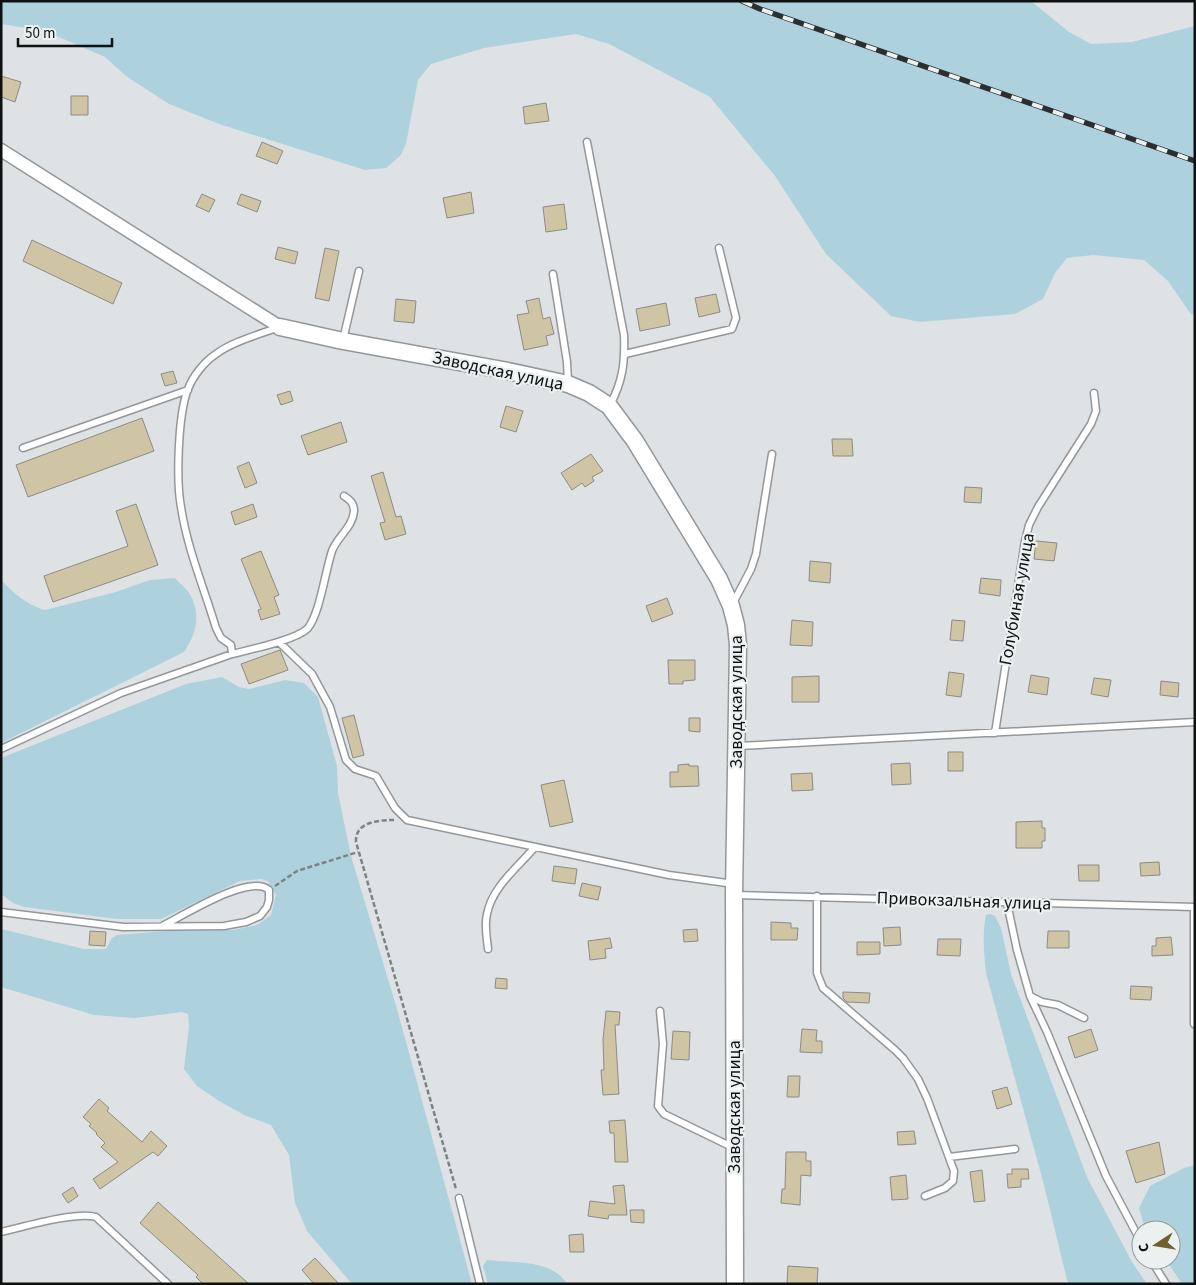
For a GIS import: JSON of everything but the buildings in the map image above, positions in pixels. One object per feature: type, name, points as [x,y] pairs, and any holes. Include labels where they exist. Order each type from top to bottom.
[{"type":"street","points":[[1,150],[280,327]]},
{"type":"street","name":"Заводская улица","points":[[280,327],[343,341],[503,370],[568,384],[589,393],[609,406],[635,441],[719,579],[731,606],[736,625],[738,645],[736,704],[738,746],[734,889],[735,1284]]},
{"type":"lane","points":[[587,142],[624,335],[625,354],[619,389],[609,406]]},
{"type":"lane","points":[[625,354],[732,329],[736,318],[719,248]]},
{"type":"lane","points":[[343,341],[359,271]]},
{"type":"lane","points":[[553,274],[567,362],[568,384]]},
{"type":"lane","points":[[232,654],[231,645],[221,638],[216,628],[187,534],[181,508],[178,489],[178,467],[184,406],[188,390],[196,375],[216,354],[234,344],[280,327]]},
{"type":"lane","points":[[23,448],[188,390]]},
{"type":"lane","name":"Голубиная улица","points":[[995,733],[1029,525],[1038,507],[1091,424],[1096,411],[1094,393]]},
{"type":"lane","points":[[731,606],[751,569],[756,554],[772,454]]},
{"type":"lane","points":[[1,749],[121,693],[232,654],[279,642],[307,630],[314,618],[333,549],[352,520],[354,510],[352,502],[344,496]]},
{"type":"lane","points":[[279,642],[312,674],[330,707],[346,760],[355,769],[376,776],[396,808],[407,820]]},
{"type":"lane","points":[[738,746],[1195,722]]},
{"type":"lane","name":"Привокзальная улица","points":[[407,820],[734,889],[817,896],[1194,907]]},
{"type":"lane","points":[[488,949],[486,921],[497,889],[535,848]]},
{"type":"lane","points":[[1,912],[123,927],[164,925],[224,926],[246,922],[260,916],[267,907],[269,890],[263,886],[256,885],[231,891],[164,925]]},
{"type":"lane","points":[[817,896],[817,973],[823,988],[903,1058],[918,1079],[928,1098],[949,1156],[954,1171],[953,1181],[945,1188],[925,1196]]},
{"type":"lane","points":[[1007,903],[1017,950],[1030,996],[1047,1032],[1106,1176],[1131,1223]]},
{"type":"lane","points":[[1194,907],[1194,1024]]},
{"type":"lane","points":[[1030,996],[1042,1002],[1058,1005],[1084,1018]]},
{"type":"lane","points":[[660,1011],[663,1044],[658,1106],[660,1110],[664,1114],[734,1148]]},
{"type":"lane","points":[[949,1156],[1015,1149]]},
{"type":"lane","points":[[459,1198],[480,1284]]},
{"type":"lane","points":[[1,1232],[73,1216],[89,1215],[96,1217],[168,1284]]},
{"type":"lane","points":[[1157,1270],[1166,1284]]},
{"type":"path","points":[[407,820],[376,821],[364,825],[356,835],[358,852],[459,1198]]},
{"type":"path","points":[[269,890],[297,870],[358,852]]},
{"type":"shaded area","points":[[1,1],[1031,1],[1069,32],[1091,44],[1132,42],[1195,26],[1195,316],[1190,313],[1168,281],[1144,260],[1093,255],[1067,258],[1055,273],[1043,299],[1015,314],[920,322],[891,316],[826,254],[775,176],[710,97],[609,44],[576,34],[484,48],[431,64],[418,80],[406,144],[400,156],[386,168],[365,170],[219,124],[169,104],[126,76],[105,57],[45,31],[1,24]]},
{"type":"shaded area","points":[[175,578],[190,594],[196,611],[196,625],[192,639],[184,652],[1,743],[1,579],[21,598],[45,610],[116,592],[150,580]]},
{"type":"shaded area","points":[[222,677],[239,687],[249,689],[285,680],[304,683],[318,697],[337,766],[338,793],[351,856],[397,1009],[472,1284],[352,1284],[307,1231],[295,1203],[289,1155],[271,1125],[244,1115],[219,1101],[197,1086],[184,1069],[189,1026],[188,1014],[182,1012],[135,1018],[94,1015],[1,987],[1,929],[84,949],[106,949],[112,938],[117,935],[167,931],[233,930],[257,925],[271,915],[276,895],[268,881],[261,879],[240,881],[161,919],[117,919],[24,907],[13,903],[1,894],[1,758],[186,684]]},
{"type":"shaded area","points":[[986,915],[995,916],[1001,928],[1011,974],[1087,1177],[1131,1260],[1131,1270],[1137,1270],[1147,1284],[1068,1284],[1044,1185],[986,973],[984,929]]},
{"type":"shaded area","points":[[1195,1165],[1195,1284],[1182,1284],[1173,1270],[1181,1270],[1181,1220],[1143,1220],[1139,1208],[1150,1186],[1184,1168]]},
{"type":"shaded area","points":[[487,1260],[520,1262],[542,1266],[552,1270],[567,1284],[488,1284],[483,1266]]},
{"type":"railway","points":[[742,1],[760,9],[1195,161]]}]
